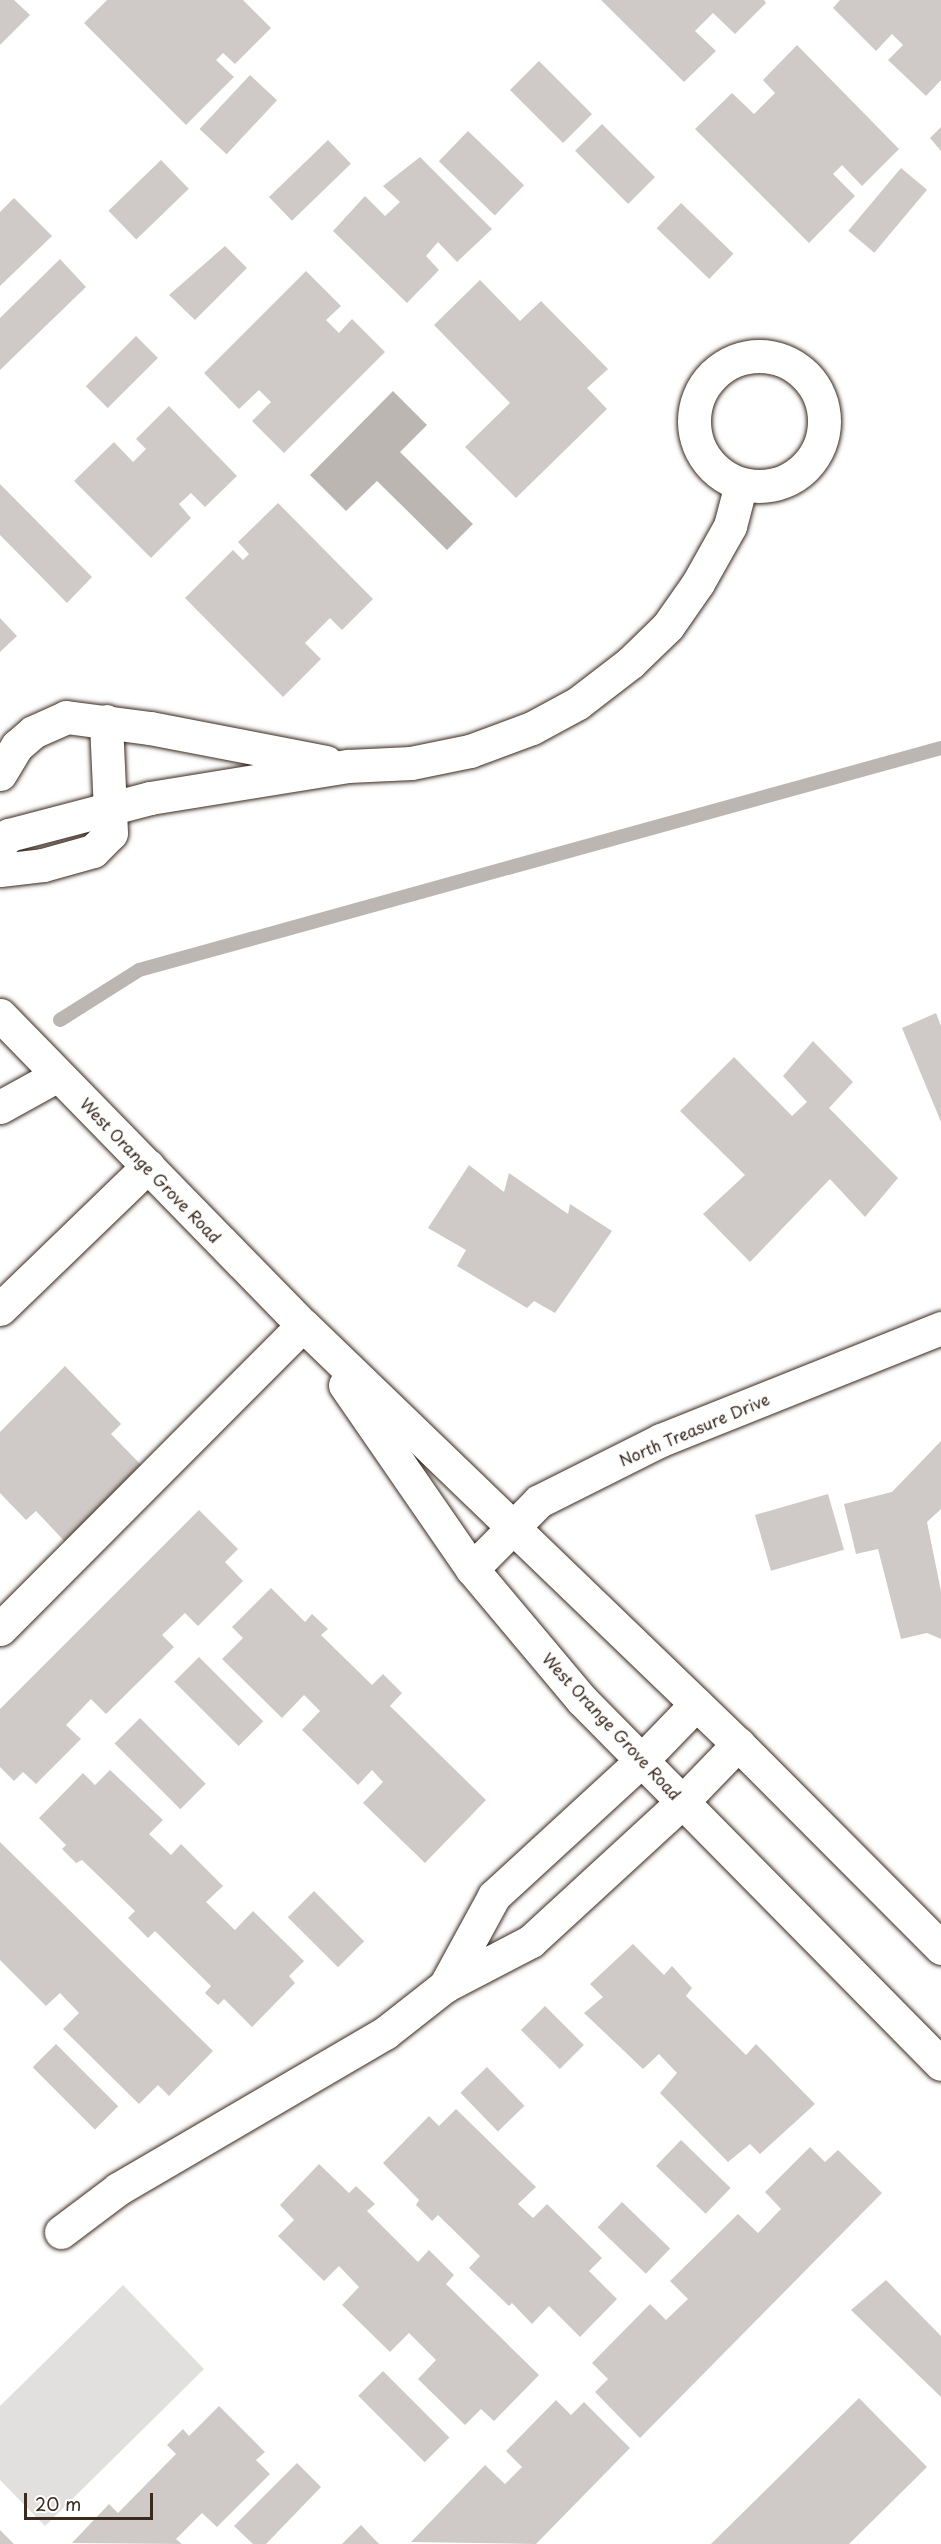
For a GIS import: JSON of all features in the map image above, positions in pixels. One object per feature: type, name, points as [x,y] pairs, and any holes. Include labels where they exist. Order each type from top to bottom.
[{"type":"main road","points":[[3,833],[112,808],[348,766],[411,763],[470,751],[532,728],[578,703],[630,663],[668,626],[698,583],[730,526],[741,484]]},
{"type":"main road","points":[[0,774],[17,746],[49,722],[66,717],[106,721],[348,766]]},
{"type":"main road","points":[[0,870],[43,865],[93,851],[111,833],[112,808],[106,721]]},
{"type":"main road","name":"West Orange Grove Road","points":[[0,1015],[303,1325],[738,1744],[941,1948]]},
{"type":"main road","points":[[0,1107],[58,1075]]},
{"type":"main road","points":[[0,1309],[148,1166]]},
{"type":"main road","points":[[0,1629],[303,1325]]},
{"type":"main road","name":"West Orange Grove Road","points":[[303,1325],[472,1569],[582,1700],[941,2064]]},
{"type":"main road","name":"North Treasure Drive","points":[[472,1569],[539,1501],[661,1440],[941,1328]]},
{"type":"main road","points":[[445,1986],[494,1896],[642,1760],[696,1704]]},
{"type":"main road","points":[[61,2232],[118,2189],[385,2033],[445,1986],[531,1941],[682,1802],[738,1744]]},
{"type":"shaded area","points":[[393,391],[427,425],[400,452],[473,524],[447,550],[377,481],[346,511],[310,475]]},
{"type":"shaded area","points":[[123,2285],[204,2369],[45,2526],[0,2480],[0,2406]]},
{"type":"building","points":[[0,0],[14,0],[30,15],[0,45]]},
{"type":"building","points":[[107,0],[243,0],[271,28],[235,64],[223,53],[216,60],[234,77],[186,125],[84,23]]},
{"type":"building","points":[[601,0],[764,0],[766,3],[735,34],[713,13],[695,31],[716,51],[684,82]]},
{"type":"building","points":[[840,0],[941,0],[941,80],[926,96],[888,60],[903,45],[892,34],[876,51],[833,8]]},
{"type":"building","points":[[797,45],[899,149],[862,186],[842,165],[833,174],[855,196],[809,243],[695,129],[732,93],[754,114],[775,93],[763,80]]},
{"type":"building","points":[[539,61],[592,114],[563,143],[510,90]]},
{"type":"building","points":[[250,75],[277,100],[227,154],[200,129]]},
{"type":"building","points":[[602,124],[655,177],[628,204],[575,151]]},
{"type":"building","points":[[941,127],[941,151],[930,138]]},
{"type":"building","points":[[468,131],[524,185],[495,215],[439,161]]},
{"type":"building","points":[[328,140],[351,164],[292,221],[269,197]]},
{"type":"building","points":[[420,157],[492,229],[457,262],[438,242],[426,256],[439,270],[407,303],[333,231],[365,196],[385,216],[400,202],[383,186]]},
{"type":"building","points":[[161,160],[189,189],[136,239],[108,211]]},
{"type":"building","points":[[901,168],[927,190],[874,253],[848,231]]},
{"type":"building","points":[[14,198],[52,236],[0,286],[0,212]]},
{"type":"building","points":[[681,203],[734,254],[709,279],[657,228]]},
{"type":"building","points":[[225,246],[247,268],[195,320],[169,295]]},
{"type":"building","points":[[60,259],[86,287],[0,370],[0,318]]},
{"type":"building","points":[[306,271],[341,306],[326,320],[339,333],[352,319],[385,352],[284,453],[252,421],[271,402],[259,390],[239,409],[204,373]]},
{"type":"building","points":[[480,280],[520,321],[541,301],[608,369],[587,388],[607,409],[516,498],[465,447],[510,403],[434,325]]},
{"type":"building","points":[[136,336],[158,358],[108,408],[86,386]]},
{"type":"building","points":[[169,406],[237,476],[205,507],[191,493],[179,504],[191,518],[151,558],[74,481],[114,442],[133,462],[146,449],[136,439]]},
{"type":"building","points":[[0,484],[92,577],[67,603],[0,535]]},
{"type":"building","points":[[278,503],[373,599],[342,630],[330,618],[305,643],[321,659],[283,697],[185,598],[233,550],[243,560],[249,554],[238,542]]},
{"type":"building","points":[[0,618],[17,636],[0,652]]},
{"type":"building","points":[[936,1013],[941,1026],[941,1122],[902,1028]]},
{"type":"building","points":[[813,1041],[853,1082],[829,1108],[898,1178],[865,1217],[830,1179],[750,1262],[703,1214],[745,1175],[680,1111],[734,1057],[792,1116],[807,1102],[783,1076]]},
{"type":"building","points":[[469,1165],[504,1192],[509,1173],[568,1214],[570,1204],[612,1231],[555,1313],[534,1301],[527,1308],[457,1266],[466,1250],[428,1228]]},
{"type":"building","points":[[65,1366],[121,1424],[111,1434],[147,1471],[69,1546],[36,1511],[26,1520],[0,1493],[0,1432]]},
{"type":"building","points":[[941,1441],[941,1509],[927,1522],[941,1591],[941,1639],[927,1633],[901,1639],[878,1549],[856,1554],[844,1504],[892,1492]]},
{"type":"building","points":[[828,1494],[844,1550],[771,1571],[755,1515]]},
{"type":"building","points":[[199,1510],[238,1549],[225,1562],[243,1581],[198,1626],[185,1613],[162,1635],[174,1647],[106,1714],[91,1699],[66,1725],[81,1739],[36,1784],[23,1772],[14,1781],[0,1767],[0,1709]]},
{"type":"building","points":[[271,1588],[305,1622],[312,1614],[328,1629],[321,1635],[372,1685],[383,1674],[402,1693],[390,1706],[486,1800],[425,1863],[363,1803],[383,1782],[372,1770],[358,1785],[302,1730],[320,1711],[304,1695],[282,1718],[222,1659],[243,1638],[232,1627]]},
{"type":"building","points":[[199,1657],[263,1721],[239,1746],[174,1682]]},
{"type":"building","points":[[140,1718],[206,1784],[180,1809],[115,1743]]},
{"type":"building","points":[[110,1770],[163,1820],[149,1834],[171,1855],[181,1844],[223,1886],[206,1902],[235,1930],[253,1911],[304,1961],[289,1976],[295,1983],[252,2027],[224,1999],[218,2005],[205,1993],[211,1986],[155,1931],[148,1938],[128,1918],[135,1911],[82,1860],[76,1863],[62,1849],[66,1845],[39,1818],[83,1773],[95,1785]]},
{"type":"building","points":[[0,1842],[213,2051],[169,2096],[158,2085],[139,2104],[63,2029],[79,2013],[60,1993],[46,2006],[0,1960]]},
{"type":"building","points":[[314,1891],[364,1941],[338,1967],[288,1917]]},
{"type":"building","points":[[633,1944],[664,1975],[672,1966],[692,1988],[686,1996],[746,2055],[756,2044],[815,2104],[760,2154],[750,2144],[728,2162],[660,2093],[677,2073],[659,2054],[643,2069],[584,2013],[603,1997],[590,1984]]},
{"type":"building","points":[[545,2006],[584,2045],[560,2069],[521,2030]]},
{"type":"building","points":[[56,2044],[118,2106],[95,2130],[33,2067]]},
{"type":"building","points":[[487,2067],[525,2106],[498,2132],[460,2093]]},
{"type":"building","points":[[456,2109],[536,2187],[518,2204],[533,2218],[547,2204],[602,2258],[589,2271],[617,2299],[580,2337],[549,2306],[532,2324],[512,2303],[509,2306],[469,2268],[480,2256],[438,2215],[432,2221],[416,2205],[419,2200],[383,2163],[429,2116],[439,2126]]},
{"type":"building","points":[[681,2140],[731,2188],[706,2214],[656,2166]]},
{"type":"building","points":[[810,2147],[825,2162],[838,2150],[882,2193],[640,2438],[595,2392],[608,2379],[592,2363],[650,2304],[666,2320],[688,2299],[670,2281],[738,2214],[758,2233],[781,2209],[765,2192]]},
{"type":"building","points":[[319,2164],[349,2193],[356,2186],[375,2204],[367,2211],[418,2262],[429,2250],[454,2275],[446,2284],[539,2375],[494,2421],[481,2409],[465,2425],[418,2379],[436,2360],[409,2333],[390,2352],[342,2305],[359,2287],[339,2266],[324,2281],[278,2236],[294,2220],[280,2205]]},
{"type":"building","points":[[622,2202],[670,2249],[646,2274],[598,2227]]},
{"type":"building","points":[[886,2280],[941,2336],[941,2397],[851,2310]]},
{"type":"building","points":[[383,2371],[449,2437],[425,2462],[358,2396]]},
{"type":"building","points":[[859,2398],[927,2467],[849,2544],[711,2544]]},
{"type":"building","points":[[556,2400],[571,2415],[584,2402],[630,2448],[536,2544],[411,2542],[485,2465],[505,2484],[522,2467],[506,2451]]},
{"type":"building","points":[[219,2406],[265,2452],[256,2460],[270,2474],[217,2527],[202,2513],[176,2539],[182,2544],[72,2543],[109,2504],[118,2513],[176,2454],[167,2445],[183,2429],[189,2436]]},
{"type":"building","points":[[297,2463],[321,2487],[266,2544],[253,2544],[234,2526]]},
{"type":"building","points":[[361,2525],[379,2544],[342,2544]]},
{"type":"building","points":[[0,2530],[14,2544],[0,2544]]},
{"type":"waterway","points":[[60,1020],[139,970],[941,748]]}]
